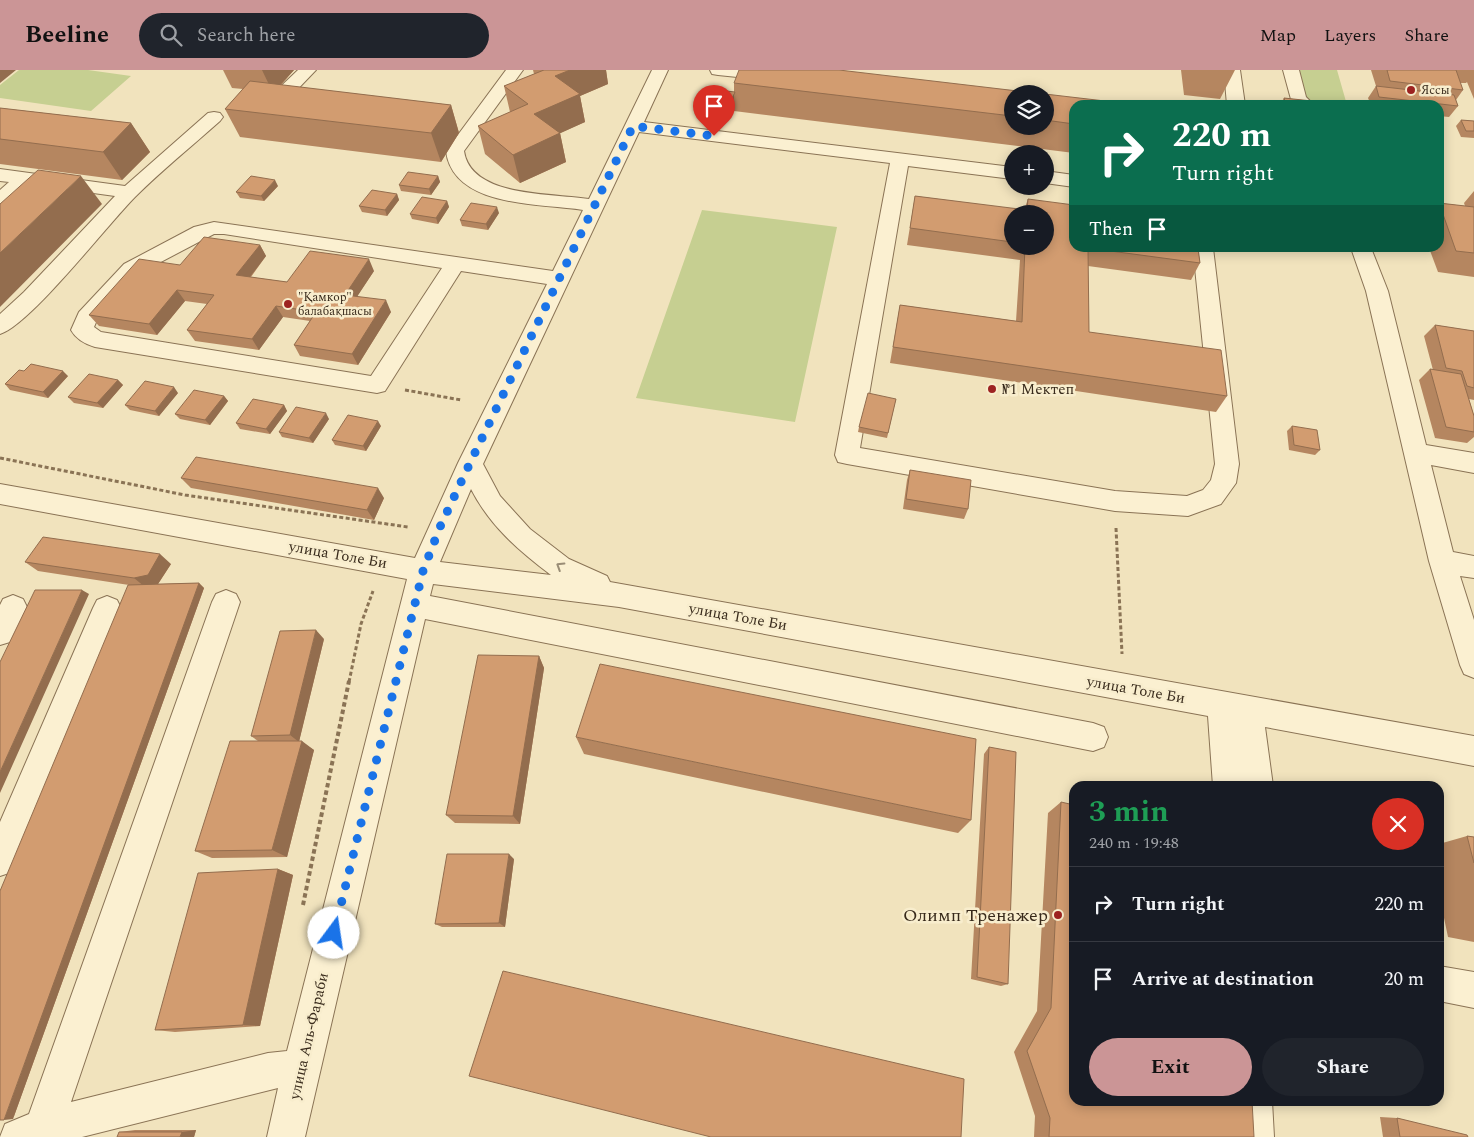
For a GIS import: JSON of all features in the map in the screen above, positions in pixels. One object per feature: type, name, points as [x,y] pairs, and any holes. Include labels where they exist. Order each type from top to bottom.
[{"type":"street","points":[[308,70],[284,94],[282,102],[289,106],[316,110]]},
{"type":"street","points":[[515,70],[471,132],[455,151],[456,165],[466,176],[482,188],[594,206]]},
{"type":"street","name":"улица Аль-Фараби","points":[[286,1137],[413,605],[423,571],[440,527],[470,463],[660,70]]},
{"type":"street","points":[[718,70],[796,78]]},
{"type":"street","points":[[1232,70],[1235,100]]},
{"type":"street","points":[[1291,70],[1299,100]]},
{"type":"street","points":[[0,326],[32,297],[128,192],[214,116]]},
{"type":"street","points":[[633,126],[1004,172]]},
{"type":"street","points":[[451,129],[471,132]]},
{"type":"street","points":[[900,160],[902,199],[847,455],[1115,501],[1188,506],[1212,497],[1223,483],[1226,464],[1203,252]]},
{"type":"street","points":[[0,175],[128,192]]},
{"type":"street","points":[[0,201],[24,178]]},
{"type":"street","points":[[1054,178],[1069,180]]},
{"type":"street","points":[[456,263],[377,385],[95,339],[82,330],[87,317],[131,269],[201,231],[214,228],[456,263],[559,279]]},
{"type":"street","points":[[1362,252],[1377,291],[1442,561],[1474,665]]},
{"type":"street","points":[[1415,453],[1474,463]]},
{"type":"street","points":[[470,463],[491,503],[522,537],[560,567],[619,595]]},
{"type":"street","name":"улица Толе Би","points":[[0,494],[423,571],[619,595],[1474,751]]},
{"type":"street","points":[[1442,561],[1474,567]]},
{"type":"street","points":[[34,1134],[226,602]]},
{"type":"street","points":[[413,605],[1093,737]]},
{"type":"street","points":[[0,634],[13,607]]},
{"type":"street","points":[[0,860],[108,608]]},
{"type":"street","points":[[1228,781],[1235,708]]},
{"type":"street","points":[[1235,708],[1257,781]]},
{"type":"street","points":[[1444,985],[1474,990]]},
{"type":"street","points":[[34,1134],[268,1071],[301,1068]]},
{"type":"street","points":[[1253,1106],[1256,1137]]},
{"type":"path","points":[[377,385],[462,400]]},
{"type":"path","points":[[0,458],[185,495],[401,527],[440,527]]},
{"type":"path","points":[[1115,501],[1124,688]]},
{"type":"path","points":[[303,906],[361,624],[383,564]]},
{"type":"green space","points":[[19,70],[88,70],[131,76],[91,111],[0,98],[0,85]]},
{"type":"green space","points":[[1295,70],[1337,70],[1346,100],[1301,100]]},
{"type":"green space","points":[[702,210],[837,227],[795,422],[636,398]]},
{"type":"building","points":[[544,70],[570,70],[555,76],[580,94],[534,114],[560,133],[513,155],[478,126],[528,104],[504,86]]},
{"type":"building","points":[[739,70],[839,70],[1004,89],[1004,115],[734,83]]},
{"type":"building","points":[[1387,70],[1456,70],[1463,90],[1390,81]]},
{"type":"building","points":[[250,81],[451,105],[431,133],[225,109]]},
{"type":"building","points":[[1376,86],[1454,95],[1458,106],[1444,104],[1444,100],[1405,100],[1379,97]]},
{"type":"building","points":[[709,89],[735,92],[730,103],[705,100]]},
{"type":"building","points":[[1054,95],[1096,100],[1069,100],[1069,123],[1054,121]]},
{"type":"building","points":[[1284,98],[1303,100],[1285,100]]},
{"type":"building","points":[[0,108],[131,123],[103,152],[0,139]]},
{"type":"building","points":[[1461,120],[1474,121],[1474,131],[1466,131]]},
{"type":"building","points":[[38,170],[81,176],[0,253],[0,204]]},
{"type":"building","points":[[408,172],[438,176],[429,189],[399,185]]},
{"type":"building","points":[[251,176],[275,180],[261,196],[236,192]]},
{"type":"building","points":[[372,190],[397,194],[385,210],[359,206]]},
{"type":"building","points":[[915,196],[1004,207],[1004,241],[910,228]]},
{"type":"building","points":[[422,197],[447,201],[436,218],[410,214]]},
{"type":"building","points":[[1028,199],[1069,204],[1069,252],[1088,252],[1089,332],[1221,350],[1227,396],[893,347],[900,305],[1022,322],[1025,255],[1054,255],[1054,205],[1027,205]]},
{"type":"building","points":[[471,203],[497,207],[486,224],[460,220]]},
{"type":"building","points":[[1444,204],[1474,207],[1474,253],[1456,251],[1444,217]]},
{"type":"building","points":[[204,237],[260,245],[236,275],[287,282],[310,251],[369,259],[345,295],[386,300],[352,354],[294,345],[316,312],[276,306],[252,339],[187,330],[214,295],[177,290],[149,324],[89,315],[139,259],[180,265]]},
{"type":"building","points":[[1118,252],[1199,252],[1200,263]]},
{"type":"building","points":[[1435,325],[1474,331],[1474,388],[1467,386],[1462,371],[1446,368]]},
{"type":"building","points":[[31,364],[63,371],[43,392],[5,384],[19,370],[24,371]]},
{"type":"building","points":[[1430,369],[1461,374],[1474,416],[1474,432],[1446,427]]},
{"type":"building","points":[[89,374],[118,380],[97,403],[68,397]]},
{"type":"building","points":[[145,381],[174,387],[155,411],[125,405]]},
{"type":"building","points":[[194,390],[224,396],[205,420],[175,414]]},
{"type":"building","points":[[868,393],[896,399],[888,433],[859,427]]},
{"type":"building","points":[[253,399],[284,405],[266,429],[236,423]]},
{"type":"building","points":[[296,407],[326,413],[309,438],[279,432]]},
{"type":"building","points":[[348,415],[378,421],[363,446],[332,440]]},
{"type":"building","points":[[1292,426],[1317,430],[1320,450],[1294,445]]},
{"type":"building","points":[[196,457],[378,488],[367,510],[181,478]]},
{"type":"building","points":[[910,470],[971,480],[968,509],[906,499]]},
{"type":"building","points":[[43,537],[160,554],[148,575],[134,578],[25,562]]},
{"type":"building","points":[[199,583],[4,1120],[0,1120],[0,891],[128,585]]},
{"type":"building","points":[[35,590],[82,590],[0,772],[0,662]]},
{"type":"building","points":[[316,630],[290,735],[251,736],[280,631]]},
{"type":"building","points":[[478,655],[539,656],[513,816],[446,815]]},
{"type":"building","points":[[600,664],[976,739],[971,820],[576,737]]},
{"type":"building","points":[[230,741],[302,741],[272,850],[195,851]]},
{"type":"building","points":[[989,747],[1016,752],[1008,984],[977,977]]},
{"type":"building","name":"Олимп Тренажер","points":[[1061,802],[1069,804],[1069,1106],[1252,1106],[1254,1137],[1049,1137],[1050,1118],[1027,1051],[1051,1008]]},
{"type":"building","points":[[1467,836],[1474,837],[1474,863]]},
{"type":"building","points":[[447,854],[509,854],[499,923],[435,924]]},
{"type":"building","points":[[278,869],[243,1025],[155,1030],[198,873]]},
{"type":"building","points":[[503,971],[964,1079],[961,1137],[711,1137],[469,1076]]},
{"type":"building","points":[[1397,1118],[1467,1135],[1468,1137],[1400,1137]]},
{"type":"building","points":[[119,1132],[182,1132],[180,1137],[117,1137]]},
{"type":"place","name":"Яссы","points":[[1411,90]]},
{"type":"place","name":"\"Қамкор\" балабақшасы","points":[[288,304]]},
{"type":"place","name":"№1 Мектеп","points":[[992,389]]},
{"type":"place","name":"Олимп Тренажер","points":[[1058,915]]},
{"type":"route","points":[[334,933],[413,605],[423,571],[440,527],[470,463],[498,409],[633,126],[714,136]]}]
